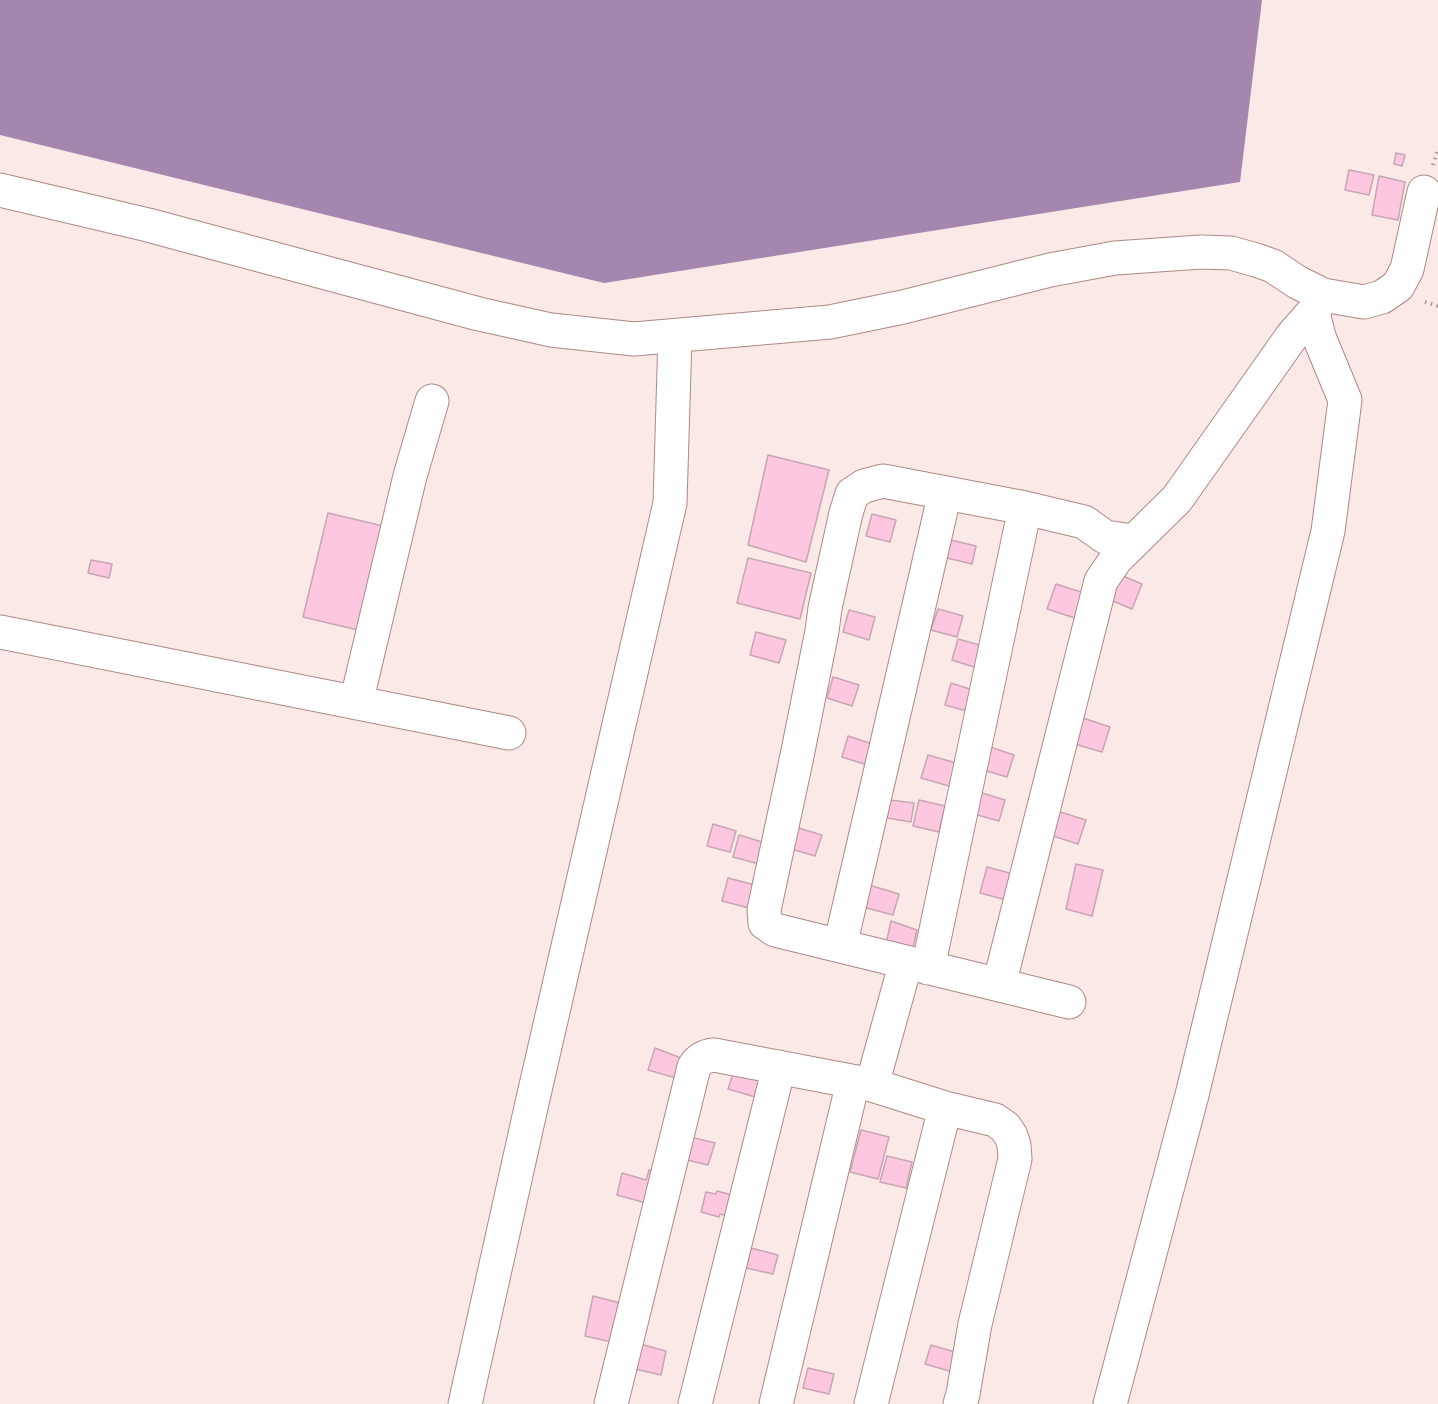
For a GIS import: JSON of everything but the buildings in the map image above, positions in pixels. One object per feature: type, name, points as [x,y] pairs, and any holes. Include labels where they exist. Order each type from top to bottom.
[{"type":"street","points":[[0,190],[148,225],[479,314],[551,330],[634,339],[830,322],[903,307],[1050,270],[1114,258],[1201,252],[1231,253],[1273,266],[1297,282],[1318,304],[1319,337],[1346,400],[1328,531],[1192,1095],[1110,1404]]},
{"type":"street","points":[[999,985],[1101,581],[1116,559],[1177,499],[1292,336],[1318,304],[1364,302],[1382,297],[1398,286],[1407,270],[1424,192]]},
{"type":"street","points":[[465,1404],[670,503],[675,336]]},
{"type":"street","points":[[356,704],[410,476],[432,401]]},
{"type":"street","points":[[1070,1002],[775,930],[765,923],[764,910],[797,756],[825,608],[852,494],[864,486],[883,481],[1025,508],[1084,522],[1105,537],[1133,541]]},
{"type":"street","points":[[840,946],[945,493]]},
{"type":"street","points":[[776,1404],[863,1083],[917,965],[1025,508]]},
{"type":"street","points":[[0,632],[509,733]]},
{"type":"street","points":[[611,1404],[694,1067],[698,1060],[714,1055],[863,1083],[994,1120],[1005,1127],[1014,1145],[1015,1159],[975,1324],[960,1404]]},
{"type":"street","points":[[695,1404],[779,1067]]},
{"type":"street","points":[[870,1404],[945,1108]]},
{"type":"shaded area","points":[[0,0],[1262,0],[1240,182],[604,283],[0,135]]}]
